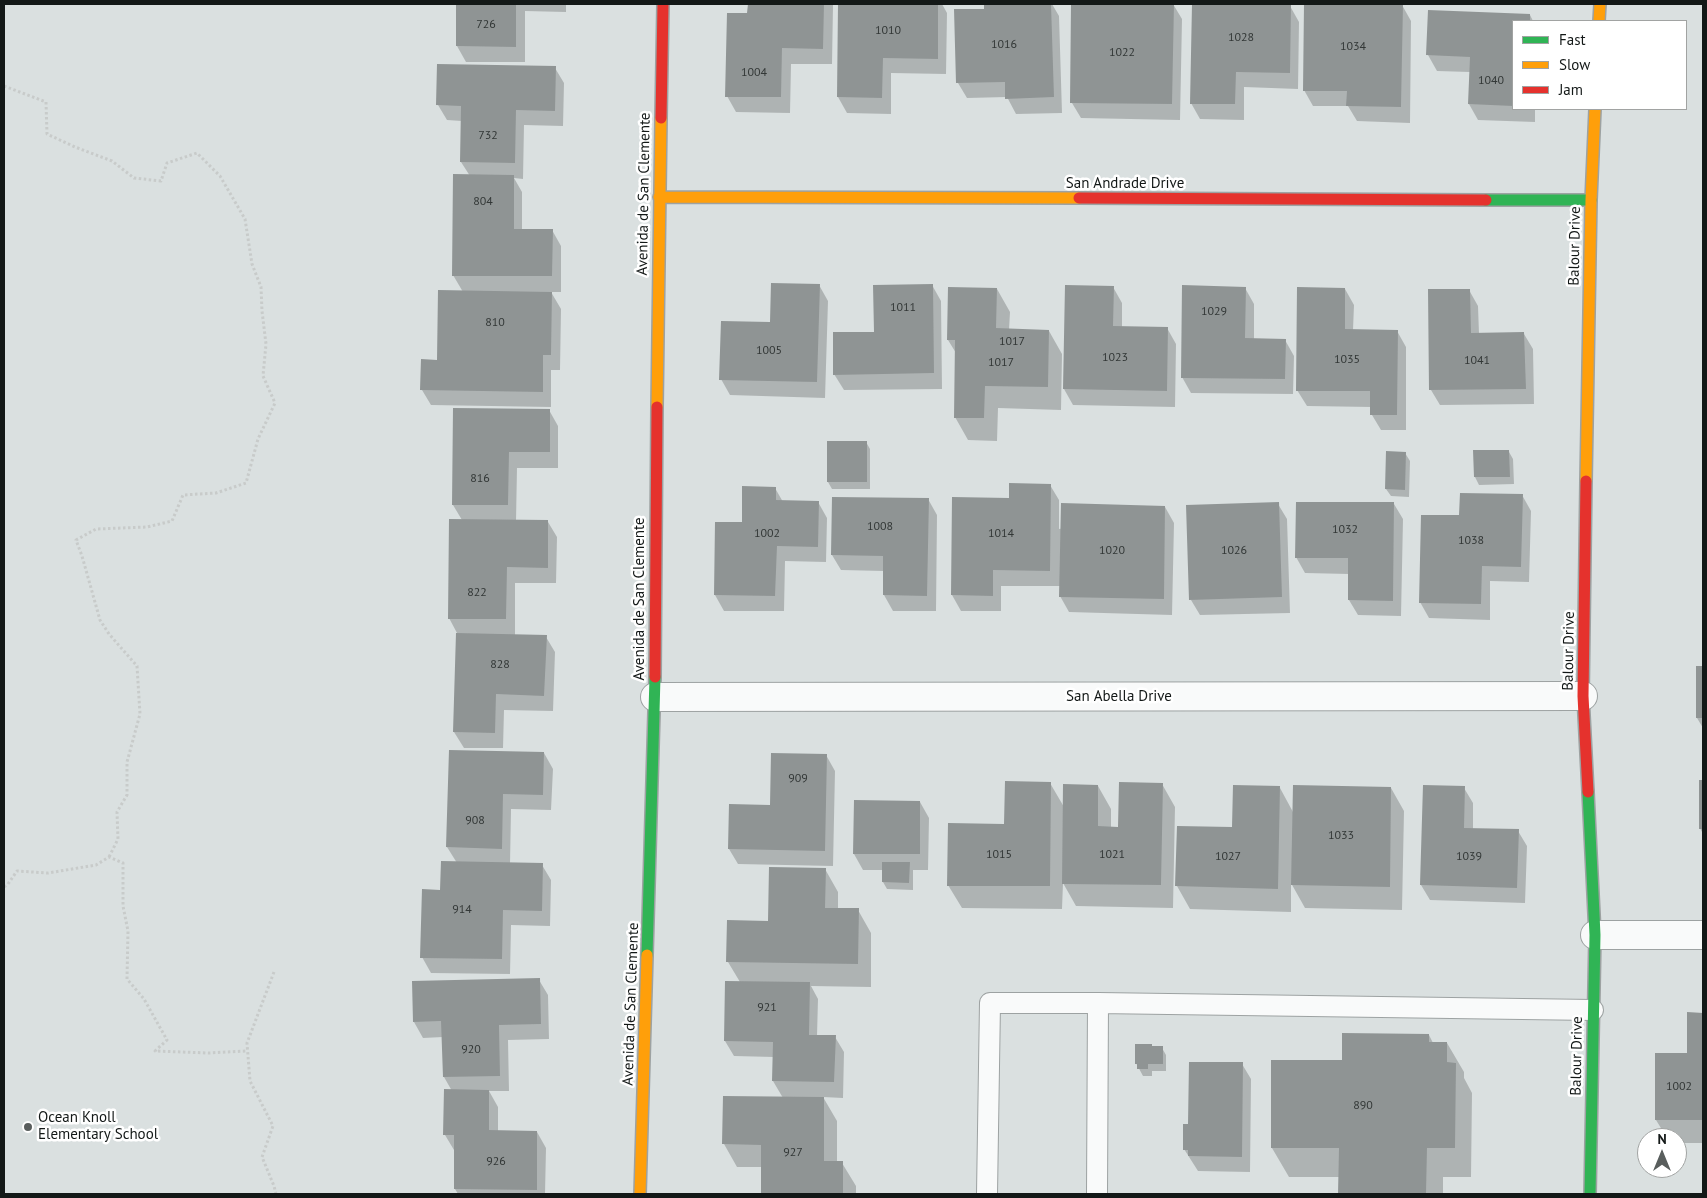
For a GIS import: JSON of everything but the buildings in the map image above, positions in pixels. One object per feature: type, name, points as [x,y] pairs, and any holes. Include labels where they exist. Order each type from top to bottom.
[{"type":"street","name":"Avenida de San Clemente","points":[[640,1194],[655,697],[659,197],[663,4]]},
{"type":"street","points":[[1599,20],[1600,4]]},
{"type":"street","name":"Balour Drive","points":[[1590,1194],[1594,935],[1583,696],[1591,200],[1595,110]]},
{"type":"street","name":"San Andrade Drive","points":[[659,197],[1591,200]]},
{"type":"street","name":"San Abella Drive","points":[[655,697],[1583,696]]},
{"type":"street","points":[[1594,935],[1703,935]]},
{"type":"lane","points":[[987,1194],[990,1003],[1593,1010]]},
{"type":"lane","points":[[1097,1194],[1098,1003]]},
{"type":"path","points":[[4,86],[46,102],[48,134],[112,161],[134,178],[161,181],[167,163],[197,153],[220,176],[245,220],[252,264],[261,287],[266,344],[263,376],[274,403],[258,438],[246,483],[216,493],[183,495],[172,521],[147,526],[96,529],[76,540],[100,620],[109,634],[137,666],[140,714],[127,762],[127,796],[117,812],[118,839],[109,857],[96,866],[48,873],[16,871],[4,887]]},
{"type":"path","points":[[109,857],[123,863],[123,906],[128,931],[127,979],[144,999],[167,1040],[155,1051],[208,1053],[247,1051]]},
{"type":"path","points":[[274,972],[246,1043],[250,1081],[273,1126],[262,1157],[276,1194]]},
{"type":"traffic: fast","points":[[1486,200],[1591,200]]},
{"type":"traffic: fast","points":[[647,955],[655,677]]},
{"type":"traffic: fast","points":[[1588,792],[1595,935],[1590,1194]]},
{"type":"traffic: slow","points":[[1599,20],[1600,4]]},
{"type":"traffic: slow","points":[[1586,481],[1591,200],[1595,110]]},
{"type":"traffic: slow","points":[[657,407],[661,118]]},
{"type":"traffic: slow","points":[[659,197],[1079,198]]},
{"type":"traffic: slow","points":[[640,1194],[647,955]]},
{"type":"traffic: jam","points":[[661,118],[663,4]]},
{"type":"traffic: jam","points":[[1079,198],[1486,200]]},
{"type":"traffic: jam","points":[[655,677],[657,407]]},
{"type":"traffic: jam","points":[[1586,481],[1583,696],[1588,792]]},
{"type":"place","name":"Ocean Knoll Elementary School","points":[[28,1127]]}]
